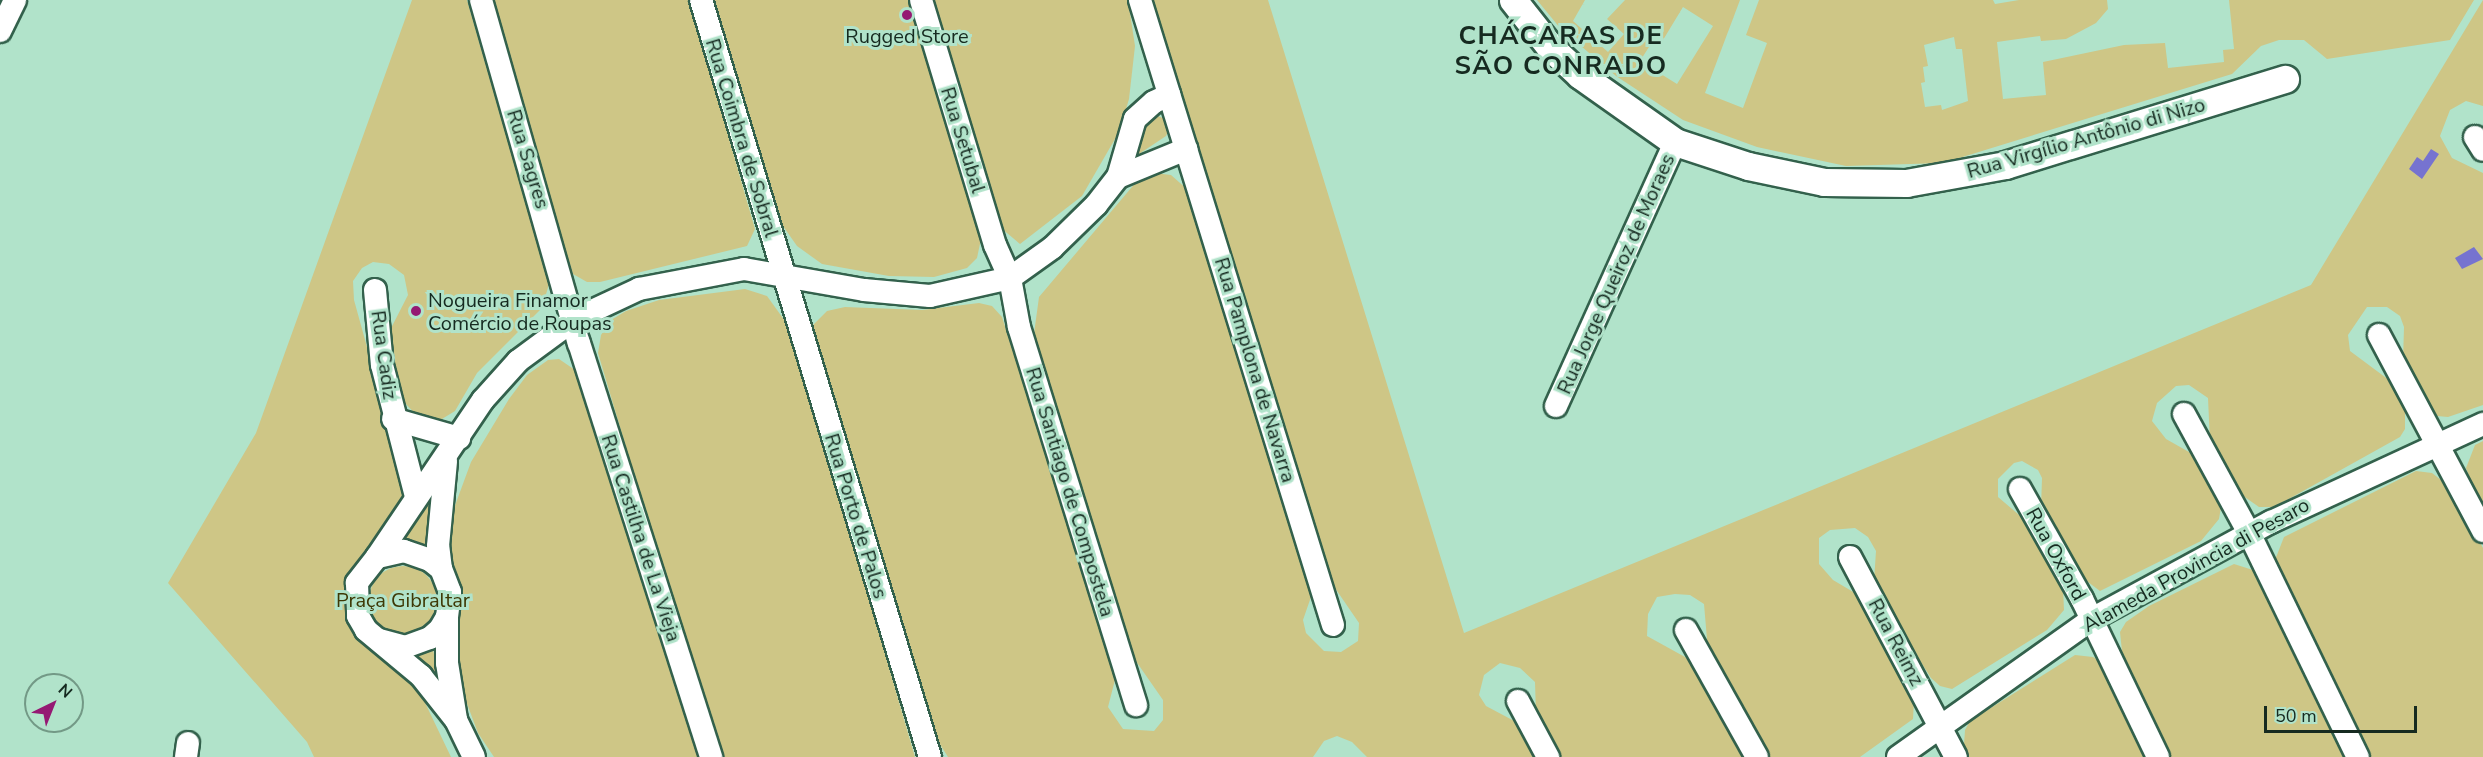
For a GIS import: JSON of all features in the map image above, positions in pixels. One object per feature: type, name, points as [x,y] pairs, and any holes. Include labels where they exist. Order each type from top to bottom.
[{"type":"street","points":[[0,31],[15,0]]},
{"type":"street","name":"Rua Sagres","points":[[481,0],[575,319]]},
{"type":"street","name":"Rua Coimbra de Sobral","points":[[701,0],[782,276]]},
{"type":"street","name":"Rua Setubal","points":[[921,0],[995,245],[1010,278]]},
{"type":"street","name":"Rua Pamplona de Navarra","points":[[1140,0],[1333,625]]},
{"type":"street","name":"Rua Virgílio Antônio di Nizo","points":[[1513,0],[1550,47],[1580,75],[1676,142],[1748,166],[1824,182],[1906,183],[2005,165],[2285,79]]},
{"type":"street","points":[[474,757],[456,720],[421,675],[379,640],[358,616],[355,599],[357,583],[377,557],[416,496],[446,461],[483,400],[518,361],[575,319],[639,290],[696,277],[744,269],[864,290],[930,296],[1010,278],[1052,248],[1096,205],[1118,177],[1136,119],[1154,102],[1172,106]]},
{"type":"street","name":"Rua Jorge Queiroz de Moraes","points":[[1556,406],[1676,142]]},
{"type":"street","points":[[1118,177],[1186,149]]},
{"type":"street","name":"Rua Porto de Palos","points":[[782,276],[930,757]]},
{"type":"street","name":"Rua Santiago de Compostela","points":[[1010,278],[1019,327],[1136,705]]},
{"type":"street","name":"Rua Cadiz","points":[[375,290],[382,365],[393,420],[416,496]]},
{"type":"street","name":"Rua Castilha de La Vieja","points":[[575,319],[711,757]]},
{"type":"street","points":[[2379,334],[2483,531]]},
{"type":"street","points":[[2184,414],[2249,533],[2358,757]]},
{"type":"street","name":"Rua Cadiz","points":[[393,420],[459,438]]},
{"type":"street","name":"Alameda Provincia di Pesaro","points":[[1898,757],[2092,619],[2249,533],[2483,424]]},
{"type":"street","points":[[446,461],[438,546],[441,569],[450,592],[447,617],[447,663],[456,720]]},
{"type":"street","name":"Rua Oxford","points":[[2020,489],[2092,619],[2158,757]]},
{"type":"street","points":[[377,557],[390,552],[418,553],[441,569]]},
{"type":"street","name":"Rua Reimz","points":[[1850,557],[1956,757]]},
{"type":"street","points":[[379,640],[392,645],[418,644],[440,629],[447,617]]},
{"type":"street","points":[[1686,630],[1757,757]]},
{"type":"street","points":[[1518,701],[1548,757]]},
{"type":"green space","points":[[412,0],[467,0],[549,284],[542,308],[477,373],[455,411],[437,422],[422,421],[404,402],[388,349],[387,336],[408,295],[404,275],[389,264],[373,262],[362,268],[353,281],[354,300],[401,470],[403,490],[401,503],[350,577],[345,599],[347,616],[418,688],[451,757],[314,757],[307,742],[168,583],[256,433]]},
{"type":"green space","points":[[495,0],[689,0],[755,229],[747,246],[600,282],[587,282],[573,274],[492,14]]},
{"type":"green space","points":[[709,0],[912,0],[978,212],[981,239],[977,258],[967,268],[934,277],[889,276],[822,264],[797,246],[776,216]]},
{"type":"green space","points":[[931,0],[1128,0],[1135,46],[1129,99],[1119,132],[1082,196],[1020,244],[1001,228]]},
{"type":"green space","points":[[1152,0],[1268,0],[1464,633],[2311,285],[2483,0],[2483,106],[2466,101],[2450,110],[2440,136],[2452,158],[2483,173],[2483,405],[2448,417],[2437,416],[2403,361],[2404,327],[2400,316],[2387,307],[2367,307],[2348,335],[2350,351],[2393,383],[2405,405],[2405,429],[2400,437],[2285,501],[2272,507],[2259,507],[2239,493],[2210,442],[2208,398],[2189,385],[2176,386],[2157,403],[2152,421],[2166,439],[2189,452],[2205,473],[2221,507],[2219,519],[2201,541],[2100,591],[2084,579],[2041,507],[2042,478],[2038,470],[2022,461],[2014,463],[1998,479],[1998,497],[2025,520],[2063,588],[2064,610],[2047,630],[1952,689],[1940,686],[1931,678],[1896,623],[1874,581],[1876,551],[1868,537],[1855,528],[1830,530],[1819,538],[1819,564],[1833,580],[1860,596],[1914,700],[1913,719],[1860,757],[1765,757],[1708,651],[1704,604],[1690,595],[1675,594],[1657,597],[1648,614],[1647,636],[1685,657],[1695,667],[1744,757],[1558,757],[1536,715],[1535,682],[1520,668],[1500,663],[1484,675],[1479,695],[1486,706],[1518,723],[1539,757],[1367,757],[1352,742],[1337,736],[1324,741],[1313,757],[948,757],[936,738],[812,326],[827,311],[845,307],[922,310],[979,303],[992,306],[1002,317],[1116,676],[1108,707],[1123,729],[1154,731],[1163,720],[1163,700],[1131,654],[1033,341],[1039,297],[1137,181],[1154,173],[1171,175],[1188,190],[1312,594],[1303,620],[1306,633],[1324,651],[1341,652],[1358,641],[1359,623],[1335,588]]},
{"type":"green space","points":[[1537,0],[1585,0],[1573,21],[1608,52],[1624,34],[1607,19],[1625,0],[1740,0],[1705,93],[1743,108],[1767,43],[1746,35],[1759,0],[1993,0],[1995,4],[2019,0],[2107,0],[2108,9],[2096,23],[2066,39],[2041,41],[2040,36],[1997,42],[2003,99],[2046,95],[2043,62],[2124,45],[2165,43],[2168,68],[2224,62],[2223,50],[2234,49],[2229,0],[2474,0],[2450,40],[2327,59],[2304,40],[2279,40],[2261,46],[2232,74],[1943,163],[1846,166],[1757,147],[1683,120],[1616,76],[1560,28]],"holes":[[[1683,7],[1713,26],[1677,84],[1640,61],[1656,36],[1663,40]],[[1954,37],[1956,49],[1962,49],[1968,101],[1942,110],[1941,105],[1925,107],[1921,83],[1925,82],[1923,67],[1928,66],[1924,45]]]},
{"type":"green space","points":[[1158,116],[1165,119],[1169,129],[1166,136],[1127,162],[1150,118]]},
{"type":"green space","points":[[745,289],[767,296],[790,328],[915,757],[718,757],[598,353],[601,335],[611,320],[626,311],[659,300]]},
{"type":"green space","points":[[559,359],[575,370],[586,395],[701,757],[494,757],[478,733],[457,677],[456,624],[462,599],[448,558],[453,511],[471,462],[509,399],[527,375],[548,360]]},
{"type":"green space","points":[[2483,441],[2483,512],[2466,468],[2475,445]]},
{"type":"green space","points":[[2416,471],[2432,473],[2450,487],[2483,548],[2483,757],[2367,757],[2275,560],[2284,537]]},
{"type":"green space","points":[[437,484],[427,549],[403,539]]},
{"type":"green space","points":[[2234,564],[2256,571],[2348,757],[2168,757],[2123,661],[2120,632],[2126,622],[2149,606]]},
{"type":"green space","name":"Praça Gibraltar","points":[[396,566],[410,566],[422,571],[432,581],[437,600],[432,619],[422,629],[410,634],[396,634],[384,629],[374,619],[369,607],[369,593],[374,581],[384,571]]},
{"type":"green space","points":[[433,649],[440,686],[413,653]]},
{"type":"green space","points":[[2075,655],[2093,657],[2105,664],[2148,757],[1969,757],[1964,745],[1965,730],[1970,721]]},
{"type":"shaded area","points":[[2431,149],[2439,154],[2422,179],[2409,169],[2417,157],[2423,161]]},
{"type":"shaded area","points":[[2474,247],[2483,259],[2462,269],[2455,258]]},
{"type":"place","name":"Rugged Store","points":[[907,15]]},
{"type":"place","name":"Nogueira Finamor Comércio de Roupas","points":[[416,311]]},
{"type":"district","name":"CHÁCARAS DE SÃO CONRADO","points":[[1561,51]]}]
